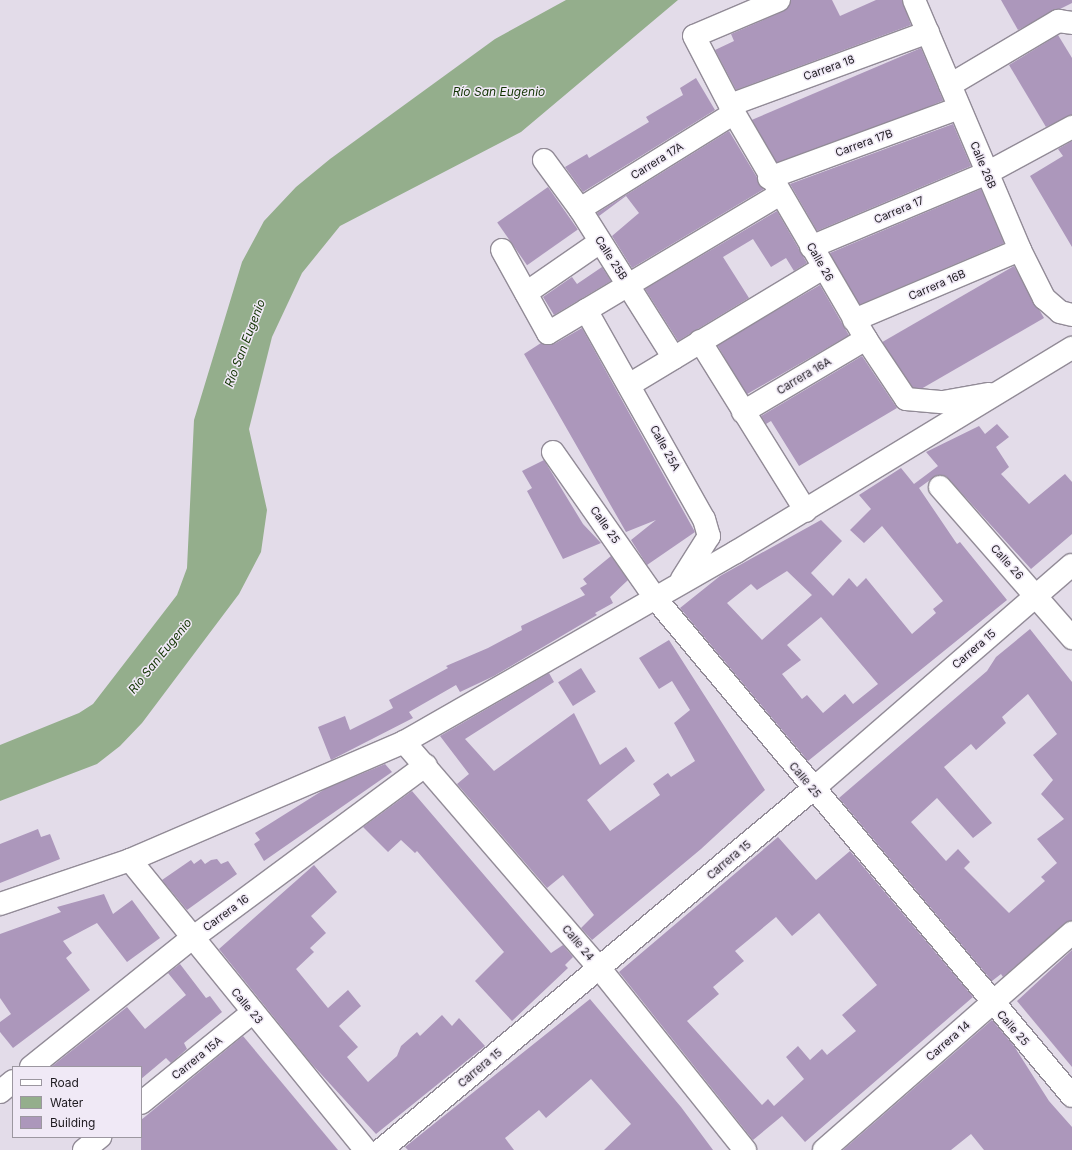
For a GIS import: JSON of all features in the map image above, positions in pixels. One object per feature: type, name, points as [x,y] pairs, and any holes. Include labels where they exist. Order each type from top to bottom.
[{"type":"street","name":"Calle 26","points":[[779,0],[694,36],[774,187],[854,320],[906,399],[944,402],[1002,391]]},
{"type":"street","name":"Calle 26B","points":[[914,0],[1020,250],[1044,298],[1060,312],[1072,315]]},
{"type":"street","points":[[950,85],[1058,21],[1072,23]]},
{"type":"street","name":"Carrera 18","points":[[732,109],[928,32]]},
{"type":"street","name":"Carrera 17B","points":[[774,187],[959,108]]},
{"type":"street","name":"Carrera 17A","points":[[580,209],[732,109]]},
{"type":"street","points":[[987,173],[1072,127]]},
{"type":"street","name":"Calle 25B","points":[[544,160],[580,209],[674,358]]},
{"type":"street","name":"Carrera 17","points":[[811,247],[987,173]]},
{"type":"street","points":[[502,250],[548,333],[628,285],[774,187]]},
{"type":"street","points":[[526,293],[600,242]]},
{"type":"street","name":"Carrera 16B","points":[[854,320],[1020,250]]},
{"type":"street","points":[[629,385],[823,268]]},
{"type":"street","name":"Calle 25A","points":[[586,310],[704,519],[709,536],[702,553],[677,587]]},
{"type":"street","name":"Carrera 16A","points":[[742,412],[866,339]]},
{"type":"street","points":[[700,342],[742,412],[806,511]]},
{"type":"street","points":[[0,904],[130,860],[404,742],[677,587],[806,511],[1072,348]]},
{"type":"street","name":"Calle 25","points":[[553,452],[656,599],[991,1003],[1072,1096]]},
{"type":"street","name":"Calle 26","points":[[940,487],[1072,638]]},
{"type":"street","name":"Carrera 15","points":[[381,1150],[600,969],[813,789],[1072,565]]},
{"type":"street","name":"Calle 24","points":[[404,742],[426,765],[600,969],[745,1150]]},
{"type":"street","name":"Carrera 16","points":[[32,1066],[191,938],[426,765]]},
{"type":"street","name":"Calle 23","points":[[130,860],[191,938],[366,1150]]},
{"type":"street","name":"Carrera 14","points":[[824,1150],[1072,933]]},
{"type":"street","name":"Carrera 15A","points":[[142,1102],[252,1012]]},
{"type":"street","points":[[0,1092],[12,1082]]},
{"type":"street","points":[[84,1150],[99,1138]]},
{"type":"water","name":"Río San Eugenio","points":[[566,0],[678,0],[521,132],[340,226],[302,273],[272,337],[249,429],[267,510],[261,552],[239,594],[142,723],[120,746],[97,764],[0,801],[0,745],[79,713],[93,704],[177,595],[187,568],[194,420],[242,262],[264,221],[296,187],[330,159],[495,39]]},
{"type":"building","points":[[791,0],[832,0],[840,16],[876,0],[902,0],[911,25],[736,90],[715,50],[734,41],[731,34],[784,11]]},
{"type":"building","points":[[1001,0],[1072,0],[1072,3],[1018,30]]},
{"type":"building","points":[[1058,35],[1072,58],[1072,115],[1046,127],[1009,65]]},
{"type":"building","points":[[921,48],[943,100],[774,172],[752,120]]},
{"type":"building","points":[[696,78],[715,110],[583,192],[565,167],[587,154],[589,158],[649,122],[646,117],[683,95],[680,88]]},
{"type":"building","points":[[953,124],[971,166],[817,231],[790,184]]},
{"type":"building","points":[[729,131],[764,189],[632,268],[612,236],[639,213],[626,196],[599,216],[597,213]]},
{"type":"building","points":[[1072,141],[1072,247],[1030,176],[1063,156],[1058,149]]},
{"type":"building","points":[[548,187],[578,230],[527,265],[497,223]]},
{"type":"building","points":[[981,189],[1004,243],[853,307],[830,253]]},
{"type":"building","points":[[777,211],[807,263],[794,271],[786,258],[771,267],[753,239],[723,257],[749,298],[678,341],[645,289]]},
{"type":"building","points":[[1014,266],[1044,318],[911,394],[881,342]]},
{"type":"building","points":[[602,267],[611,281],[554,315],[543,297],[572,277],[577,284]]},
{"type":"building","points":[[820,285],[849,335],[746,395],[717,344]]},
{"type":"building","points":[[582,328],[695,532],[647,565],[631,540],[656,520],[626,532],[524,354],[541,343],[554,344]]},
{"type":"building","points":[[862,356],[897,408],[799,466],[771,421],[766,424],[761,416]]},
{"type":"building","points":[[997,424],[1009,437],[996,447],[1009,467],[1001,474],[1029,504],[1065,474],[1072,482],[1072,534],[1031,569],[946,476],[937,475],[919,488],[957,544],[960,542],[1007,600],[808,761],[680,608],[720,576],[821,520],[842,541],[811,573],[833,596],[849,578],[857,587],[866,578],[912,634],[936,613],[933,609],[943,601],[882,526],[864,543],[850,530],[871,509],[859,495],[901,468],[914,484],[938,466],[926,452],[979,426],[985,434]],"holes":[[[787,571],[812,595],[762,640],[727,603],[751,584],[757,590]],[[821,617],[878,684],[853,704],[845,694],[823,713],[807,695],[802,699],[782,674],[801,660],[787,645]]]},
{"type":"building","points":[[544,460],[583,524],[601,543],[563,559],[527,491],[532,488],[522,471]]},
{"type":"building","points":[[611,556],[628,580],[610,597],[613,603],[595,613],[597,615],[494,676],[460,692],[456,685],[409,712],[413,718],[331,760],[318,727],[345,716],[350,730],[393,708],[389,700],[448,668],[446,666],[488,648],[522,630],[521,626],[585,595],[580,588],[587,584],[583,579]]},
{"type":"building","points":[[1030,629],[1072,682],[1072,921],[1064,924],[1003,977],[1001,974],[992,981],[839,798],[987,671],[996,657]],"holes":[[[1028,694],[1057,734],[1033,755],[1053,780],[1041,794],[1064,819],[1037,839],[1057,863],[1041,877],[1045,881],[1009,913],[964,868],[970,862],[958,849],[946,861],[911,822],[937,798],[973,838],[992,823],[944,767],[971,744],[976,750],[1006,723],[1002,717]]]},
{"type":"building","points":[[669,640],[765,790],[701,849],[592,940],[581,928],[594,915],[563,875],[547,888],[457,784],[469,774],[440,736],[549,673],[554,682],[465,739],[494,771],[574,713],[600,765],[626,747],[635,761],[587,800],[610,831],[660,795],[653,784],[668,773],[671,777],[695,761],[674,723],[690,710],[672,681],[659,689],[639,658]]},
{"type":"building","points":[[581,668],[596,692],[573,706],[558,682]]},
{"type":"building","points":[[385,764],[392,772],[264,861],[254,844],[260,840],[255,833],[325,789]]},
{"type":"building","points":[[412,791],[551,953],[563,945],[573,957],[565,965],[568,968],[512,1021],[475,981],[504,952],[417,851],[415,853],[401,840],[388,852],[363,827]]},
{"type":"building","points":[[38,829],[41,837],[50,834],[60,859],[0,883],[0,844]]},
{"type":"building","points":[[778,837],[816,880],[850,851],[973,997],[805,1142],[782,1116],[753,1140],[619,972]],"holes":[[[819,913],[877,985],[842,1015],[856,1031],[827,1055],[822,1049],[810,1060],[798,1046],[786,1057],[804,1079],[774,1106],[768,1099],[762,1105],[687,1021],[719,994],[713,987],[744,961],[735,951],[776,917],[792,936]]]},
{"type":"building","points":[[201,859],[205,864],[211,860],[217,859],[221,864],[228,861],[237,874],[187,910],[162,880],[191,860],[194,864]]},
{"type":"building","points":[[314,865],[337,892],[311,916],[326,933],[310,948],[314,952],[296,969],[328,1008],[348,990],[361,1006],[339,1026],[358,1047],[347,1057],[368,1082],[397,1056],[401,1046],[417,1032],[420,1036],[442,1015],[452,1026],[459,1018],[485,1046],[376,1134],[310,1062],[219,949]]},
{"type":"building","points":[[104,894],[113,914],[132,900],[160,938],[127,962],[97,923],[63,941],[72,953],[66,958],[90,990],[13,1048],[0,1032],[0,1022],[11,1014],[0,998],[0,934],[61,912],[57,907]]},
{"type":"building","points":[[1072,950],[1072,1067],[1017,1001]]},
{"type":"building","points":[[180,964],[206,998],[210,996],[222,1012],[184,1043],[187,1049],[171,1063],[166,1058],[142,1078],[142,1066],[52,1066],[127,1007],[145,1029],[186,995],[168,973]]},
{"type":"building","points":[[590,999],[681,1107],[713,1150],[604,1150],[631,1124],[591,1079],[546,1118],[539,1110],[505,1138],[514,1150],[408,1150],[405,1147]]},
{"type":"building","points":[[992,1020],[1014,1046],[1049,1101],[1072,1127],[1072,1150],[984,1150],[971,1134],[951,1150],[843,1150]]},
{"type":"building","points":[[243,1036],[338,1150],[141,1150],[142,1119]]}]
